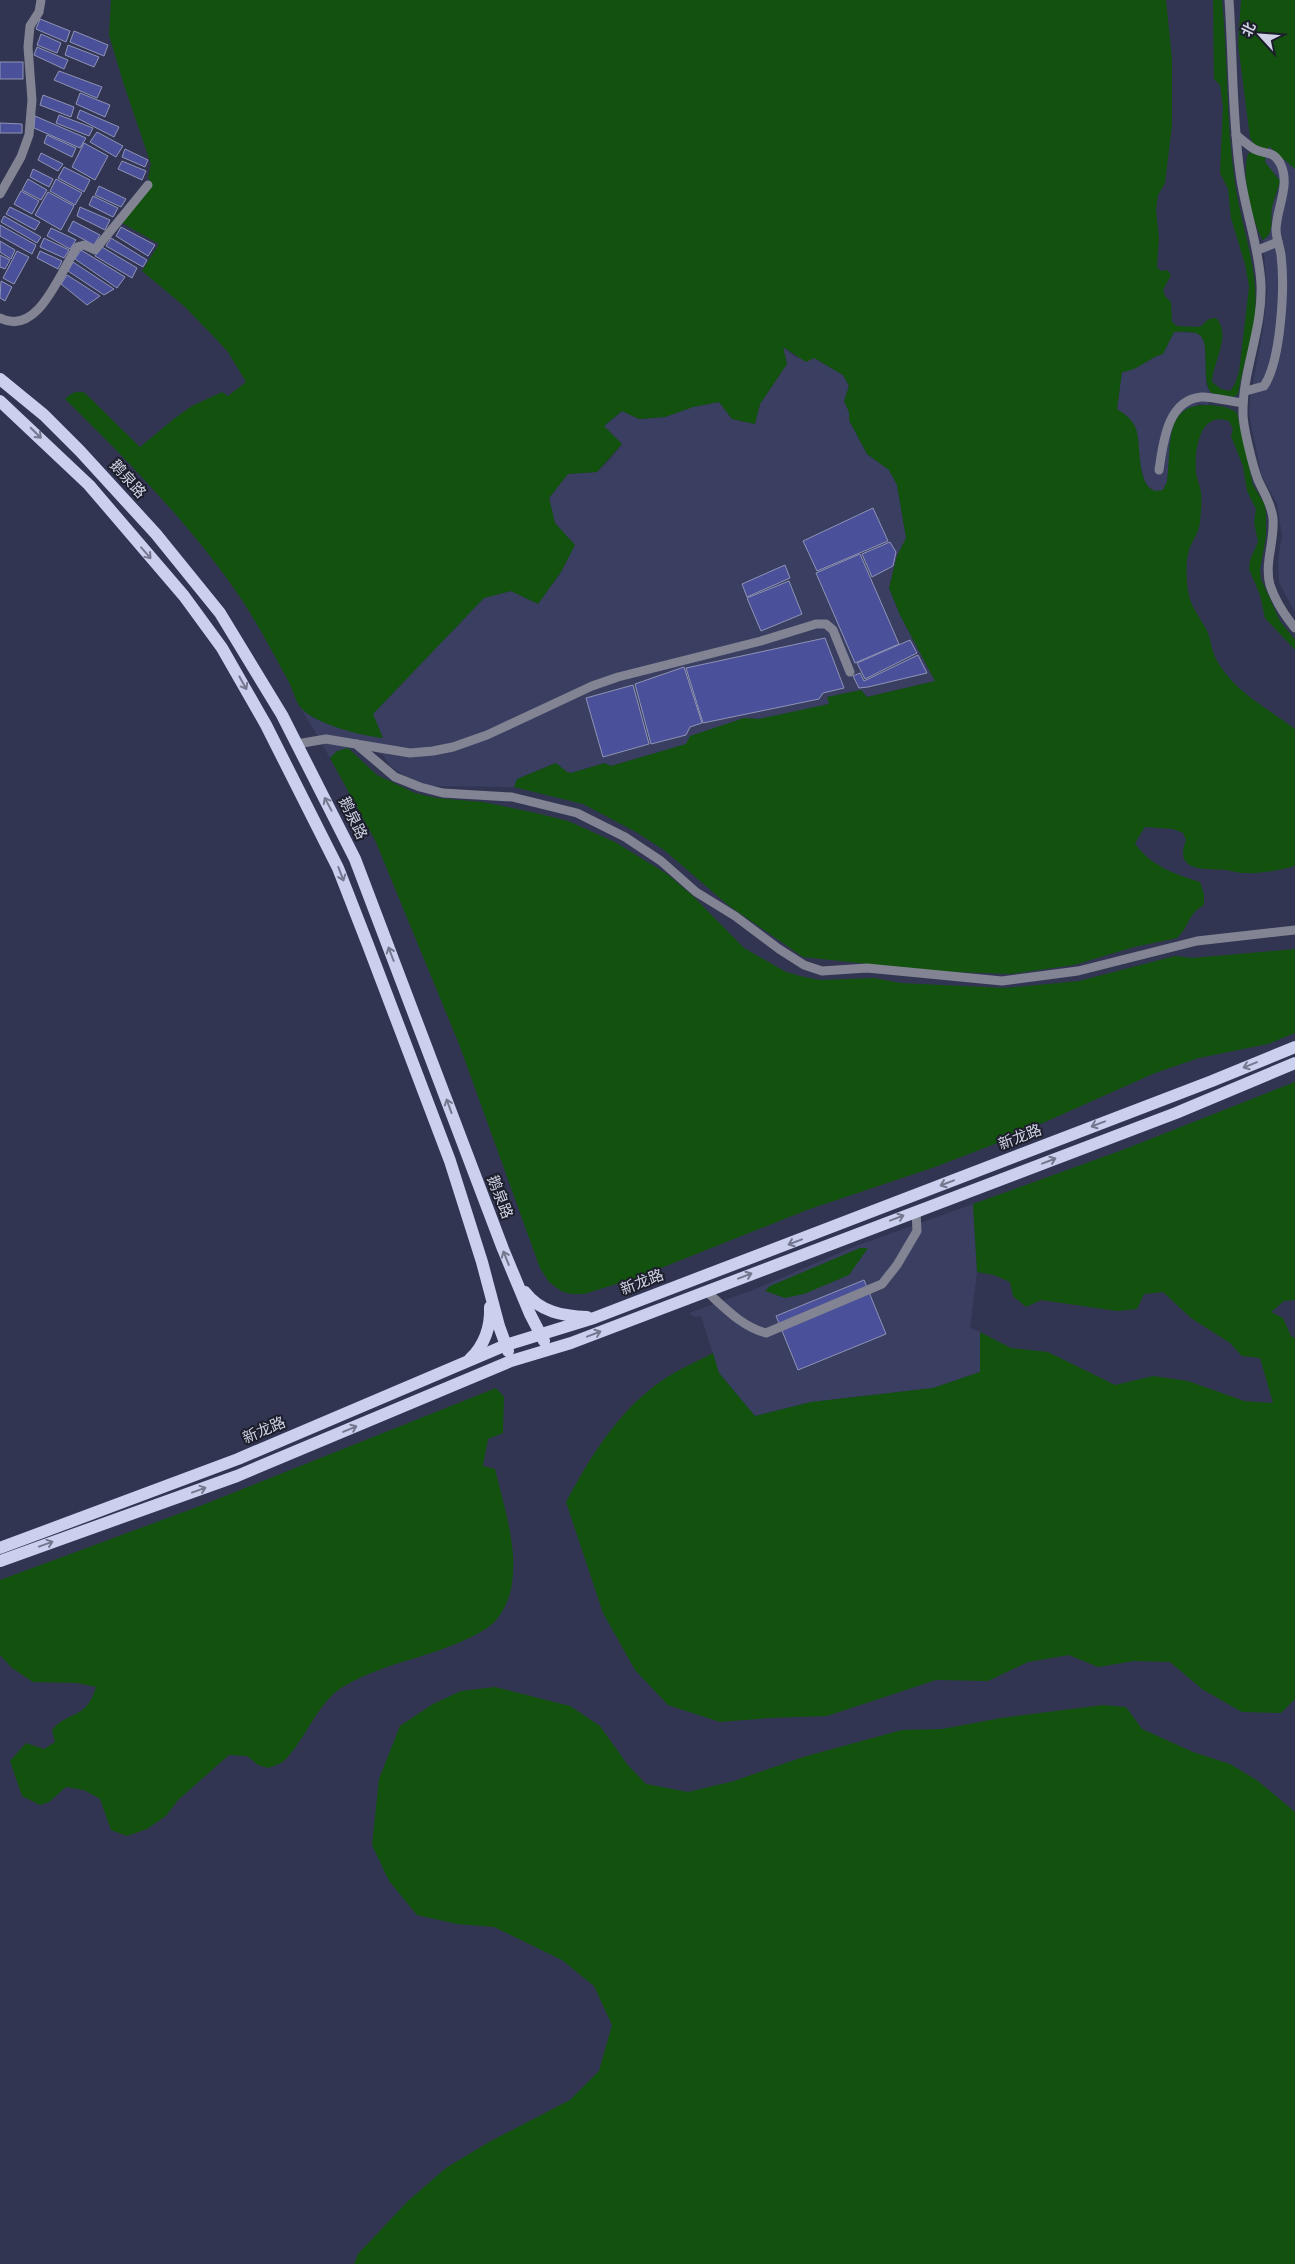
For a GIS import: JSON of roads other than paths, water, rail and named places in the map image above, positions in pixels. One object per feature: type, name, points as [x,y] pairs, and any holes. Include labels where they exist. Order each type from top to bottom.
[{"type":"main road","name":"鹅泉路","points":[[0,380],[44,415],[80,451],[156,534],[220,614],[235,636],[297,744],[355,859],[515,1278],[548,1350]]},
{"type":"main road","points":[[0,401],[89,485],[184,596],[222,648],[266,724],[338,868],[450,1161],[511,1361]]},
{"type":"main road","name":"新龙路","points":[[0,1548],[238,1459],[506,1345],[594,1318],[1295,1047]]},
{"type":"main road","name":"新龙路","points":[[0,1561],[237,1476],[511,1361],[548,1350],[1176,1113],[1295,1063]]},
{"type":"main road","points":[[515,1278],[531,1300],[540,1307],[566,1316],[594,1318]]},
{"type":"main road","points":[[466,1362],[476,1353],[489,1325],[488,1287]]},
{"type":"street","points":[[0,194],[21,157],[29,135],[32,100],[28,47],[30,26],[39,12],[41,0]]},
{"type":"street","points":[[1229,0],[1236,135],[1244,202],[1258,250],[1261,282],[1260,317],[1242,416],[1258,480],[1269,499],[1273,517],[1273,538],[1268,564],[1270,586],[1287,618],[1295,628]]},
{"type":"street","points":[[1236,135],[1255,149],[1270,152],[1281,164],[1286,185],[1276,230],[1281,255],[1281,314],[1278,338],[1269,379],[1264,386],[1246,391]]},
{"type":"street","points":[[0,318],[13,323],[22,322],[35,314],[49,294],[76,247],[84,245],[95,250],[148,185]]},
{"type":"street","points":[[1258,250],[1278,242]]},
{"type":"street","points":[[1159,470],[1167,430],[1172,416],[1180,406],[1201,396],[1243,403]]},
{"type":"street","points":[[297,744],[326,740],[410,753],[433,752],[487,736],[592,686],[618,677],[761,642],[816,624],[826,624],[832,630],[850,672]]},
{"type":"street","points":[[356,744],[395,777],[420,787],[443,793],[512,797],[556,806],[601,824],[647,851],[696,892],[735,916],[779,949],[804,965],[822,971],[867,968],[1002,981],[1078,971],[1197,941],[1295,930]]},
{"type":"street","points":[[706,1291],[740,1321],[751,1328],[766,1332],[882,1284],[917,1231],[916,1211]]}]
